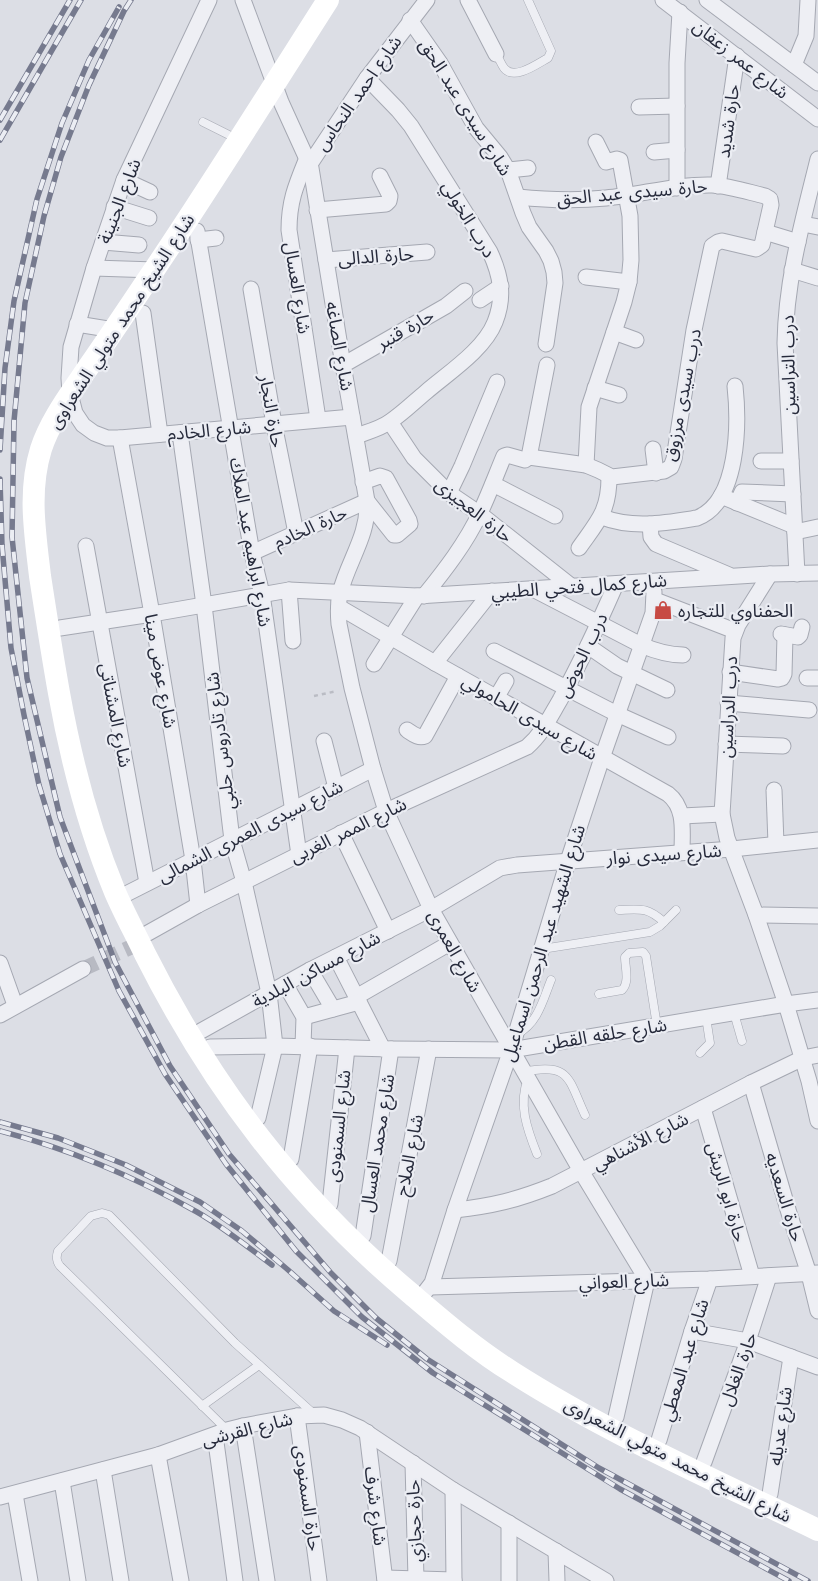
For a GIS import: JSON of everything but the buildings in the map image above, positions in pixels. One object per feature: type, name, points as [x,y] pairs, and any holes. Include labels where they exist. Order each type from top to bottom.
[{"type":"street","name":"شارع الجنينة","points":[[73,404],[69,362],[71,347],[114,207],[124,180],[209,0]]},
{"type":"street","name":"شارع الصاغه","points":[[243,0],[278,93],[312,173],[367,501],[365,529],[340,599]]},
{"type":"street","name":"شارع الشيخ محمد متولي الشعراوى","points":[[328,0],[204,236],[73,404],[50,428],[42,448],[34,488],[33,509],[34,530],[48,631],[64,719],[83,794],[103,861],[117,897],[156,976],[202,1057],[228,1096],[255,1134],[285,1170],[316,1205],[382,1270],[425,1293],[484,1353],[511,1372],[598,1424],[818,1530]]},
{"type":"street","name":"شارع الشيخ محمد متولي الشعراوى","points":[[343,0],[278,93],[238,140],[155,270],[114,330],[73,404],[48,470],[43,511],[45,531],[75,719],[114,859],[138,888],[148,933],[205,1039],[258,1118],[330,1204],[389,1261],[464,1326],[517,1363],[660,1440],[818,1516]]},
{"type":"street","name":"شارع احمد النحاس","points":[[308,161],[366,78],[427,0]]},
{"type":"street","points":[[468,0],[496,54]]},
{"type":"street","name":"شارع عمر زعفان","points":[[664,0],[818,118]]},
{"type":"street","name":"شارع عمر زعفان","points":[[707,0],[818,83]]},
{"type":"street","points":[[794,65],[806,36],[813,26],[808,0]]},
{"type":"street","points":[[677,188],[677,63],[680,12]]},
{"type":"street","name":"شارع سيدى عبد الحق","points":[[410,20],[438,47],[476,128],[500,157],[508,170],[526,220],[546,251],[554,272],[555,283],[546,344]]},
{"type":"street","name":"حارة شديد","points":[[718,186],[737,56]]},
{"type":"street","name":"درب الخولي","points":[[356,436],[390,422],[473,352],[485,339],[494,323],[500,306],[501,286],[498,269],[490,252],[411,126],[366,78]]},
{"type":"street","points":[[639,108],[677,106]]},
{"type":"street","points":[[586,465],[588,414],[629,282],[631,238],[627,195],[620,160],[606,162],[596,142]]},
{"type":"street","points":[[654,152],[677,150]]},
{"type":"street","name":"درب التراسين","points":[[797,574],[785,343],[786,317],[792,270],[818,159]]},
{"type":"street","name":"شارع العسال","points":[[308,161],[295,188],[291,202],[289,230],[318,419]]},
{"type":"street","points":[[508,170],[528,168]]},
{"type":"street","points":[[318,210],[386,204],[390,196],[380,176]]},
{"type":"street","points":[[124,180],[150,192]]},
{"type":"street","name":"حارة سيدى عبد الحق","points":[[518,197],[569,200],[677,188],[718,186],[768,197],[772,205],[765,232]]},
{"type":"street","points":[[114,207],[149,218]]},
{"type":"street","points":[[803,224],[818,227]]},
{"type":"street","points":[[765,232],[798,242]]},
{"type":"street","name":"درب سيدى مرزوق","points":[[493,484],[504,456],[507,455],[525,460],[529,457],[586,465],[609,476],[618,478],[668,470],[673,463],[694,330],[712,246],[722,241],[758,248],[762,245],[765,232]]},
{"type":"street","name":"شارع ابراهيم عبد الملاك","points":[[204,236],[230,428],[252,553],[262,594],[294,809],[299,855]]},
{"type":"street","points":[[103,242],[139,245]]},
{"type":"street","name":"حارة الدالى","points":[[326,260],[427,252]]},
{"type":"street","points":[[94,268],[155,270]]},
{"type":"street","points":[[792,270],[818,278]]},
{"type":"street","points":[[586,277],[629,282]]},
{"type":"street","points":[[480,300],[501,286]]},
{"type":"street","name":"حارة النجار","points":[[251,289],[274,424],[296,533]]},
{"type":"street","name":"حارة قنبر","points":[[343,364],[446,306],[465,291]]},
{"type":"street","points":[[143,313],[160,434]]},
{"type":"street","points":[[77,324],[114,330]]},
{"type":"street","points":[[614,332],[636,340]]},
{"type":"street","points":[[529,457],[547,365]]},
{"type":"street","points":[[449,493],[497,382]]},
{"type":"street","points":[[602,516],[613,521],[650,524],[691,519],[704,515],[713,508],[721,496],[728,478],[736,442],[737,406],[735,386]]},
{"type":"street","points":[[595,388],[619,395]]},
{"type":"street","name":"شارع الخادم","points":[[73,404],[83,425],[94,433],[106,438],[180,433],[352,416]]},
{"type":"street","name":"حارة العجيزى","points":[[390,422],[414,458],[449,493],[480,514],[571,586]]},
{"type":"street","name":"شارع تادروس حلبي","points":[[180,433],[204,605],[232,840],[244,882],[268,993],[275,1046]]},
{"type":"street","name":"شارع عوض مينا","points":[[120,438],[152,614],[193,860],[198,905]]},
{"type":"street","points":[[653,449],[656,472]]},
{"type":"street","points":[[761,461],[791,461]]},
{"type":"street","points":[[363,482],[380,476],[386,478],[410,524],[397,535],[394,535],[367,501]]},
{"type":"street","points":[[579,548],[602,516],[608,497],[609,476]]},
{"type":"street","points":[[374,664],[421,596],[455,556],[480,514],[493,484],[555,516]]},
{"type":"street","points":[[737,503],[740,494],[744,492],[793,494]]},
{"type":"street","points":[[721,496],[795,529],[818,527]]},
{"type":"street","name":"حارة الخادم","points":[[252,553],[367,501]]},
{"type":"street","points":[[650,524],[651,537],[656,544],[733,576]]},
{"type":"street","name":"شارع المشناتى","points":[[86,546],[138,888]]},
{"type":"street","name":"شارع كمال فتحي الطيبي","points":[[60,628],[289,590],[340,599],[421,596],[818,572]]},
{"type":"street","name":"درب الدراسين","points":[[770,574],[735,631],[732,644],[722,814],[724,826],[756,915],[803,1058],[814,1084],[818,1121]]},
{"type":"street","name":"شارع الشهيد عبد الرحمن اسماعيل","points":[[425,1293],[513,1042],[568,861],[653,613],[655,600],[650,582]]},
{"type":"street","name":"درب الحوض","points":[[546,726],[588,646],[616,584]]},
{"type":"street","points":[[533,589],[641,645],[672,655],[683,654]]},
{"type":"street","points":[[289,590],[293,641]]},
{"type":"street","points":[[435,663],[492,591]]},
{"type":"street","name":"شارع سيدى الحامولي","points":[[340,599],[391,637],[674,798],[682,816]]},
{"type":"street","name":"شارع العمرى","points":[[340,599],[339,624],[352,688],[386,811],[431,909],[513,1042],[526,1075],[647,1280]]},
{"type":"street","points":[[655,600],[735,631]]},
{"type":"street","points":[[730,672],[782,678],[784,674],[783,635],[798,637],[802,626]]},
{"type":"street","points":[[588,646],[617,666],[667,690]]},
{"type":"street","points":[[494,651],[617,714],[668,736]]},
{"type":"street","points":[[407,730],[420,737],[425,736],[458,676]]},
{"type":"street","points":[[496,698],[506,681]]},
{"type":"street","points":[[728,703],[810,710]]},
{"type":"street","name":"شارع الممر الغربى","points":[[148,933],[198,905],[341,833],[527,747],[540,735],[546,726]]},
{"type":"street","points":[[324,741],[336,788]]},
{"type":"street","points":[[726,744],[783,746]]},
{"type":"street","name":"شارع سيدى العمرى الشمالى","points":[[138,888],[373,769]]},
{"type":"street","points":[[774,790],[776,844]]},
{"type":"street","points":[[682,852],[682,816],[722,814]]},
{"type":"street","points":[[341,833],[388,931]]},
{"type":"street","name":"شارع سيدى نوار","points":[[431,909],[500,868],[818,840]]},
{"type":"street","name":"شارع مساكن البلدية","points":[[205,1039],[268,993],[431,909]]},
{"type":"street","points":[[756,915],[818,916]]},
{"type":"street","points":[[304,1016],[333,1009],[358,999],[450,942]]},
{"type":"street","points":[[336,957],[387,1049]]},
{"type":"street","points":[[0,963],[15,1006]]},
{"type":"street","points":[[0,1015],[83,970]]},
{"type":"street","points":[[310,970],[333,1009]]},
{"type":"street","points":[[285,984],[304,1016],[306,1046],[291,1159]]},
{"type":"street","name":"شارع حلقه القطن","points":[[205,1039],[275,1046],[429,1049],[657,1026],[818,1000]]},
{"type":"street","points":[[258,1118],[275,1046]]},
{"type":"street","name":"شارع السمنودى","points":[[330,1204],[346,1048]]},
{"type":"street","name":"شارع محمد العسال","points":[[363,1236],[387,1049]]},
{"type":"street","name":"شارع الملاح","points":[[389,1261],[429,1049]]},
{"type":"street","name":"شارع الأشناهي","points":[[455,1210],[488,1206],[521,1198],[552,1186],[752,1083],[803,1058],[818,1054]]},
{"type":"street","name":"حارة السعديه","points":[[752,1083],[789,1213],[813,1274],[818,1311]]},
{"type":"street","name":"حارة ابو الريش","points":[[703,1108],[752,1276]]},
{"type":"street","name":"شارع العواني","points":[[425,1293],[647,1280],[813,1274]]},
{"type":"street","name":"حارة الغلال","points":[[704,1462],[748,1341],[769,1276]]},
{"type":"street","name":"شارع عبد المعطي","points":[[660,1440],[692,1331],[710,1279]]},
{"type":"street","points":[[616,1417],[647,1280]]},
{"type":"street","points":[[692,1331],[748,1341],[818,1367]]},
{"type":"street","name":"شارع عديله","points":[[770,1494],[790,1358]]},
{"type":"street","name":"شارع القرشى","points":[[7,1495],[158,1455],[243,1426],[297,1416],[324,1415],[342,1420],[367,1432],[453,1490],[606,1581]]},
{"type":"street","name":"حارة السمنودى","points":[[297,1416],[319,1581]]},
{"type":"street","points":[[243,1426],[267,1581]]},
{"type":"street","points":[[221,1432],[235,1581]]},
{"type":"street","name":"شارع شرف","points":[[367,1432],[385,1580]]},
{"type":"street","points":[[158,1455],[181,1581]]},
{"type":"street","name":"حارة حجازي","points":[[413,1463],[416,1579]]},
{"type":"street","points":[[103,1470],[121,1581]]},
{"type":"street","points":[[62,1481],[78,1581]]},
{"type":"street","points":[[385,1580],[454,1580],[453,1490]]},
{"type":"street","points":[[7,1495],[30,1581]]},
{"type":"street","points":[[508,1523],[508,1581]]},
{"type":"street","points":[[556,1551],[557,1581]]},
{"type":"lane","points":[[496,54],[504,69],[513,73],[517,73],[550,56],[551,51],[528,0]]},
{"type":"lane","points":[[203,122],[238,140]]},
{"type":"lane","points":[[619,910],[645,910],[664,922]]},
{"type":"lane","points":[[542,949],[644,934],[655,930],[676,910]]},
{"type":"lane","points":[[599,994],[624,988],[626,983],[625,957],[629,953],[643,952],[646,956],[657,1026]]},
{"type":"lane","points":[[513,1042],[534,1021],[551,980]]},
{"type":"lane","points":[[734,1013],[742,1041]]},
{"type":"lane","points":[[700,1053],[710,1043],[706,1017]]},
{"type":"lane","points":[[537,1154],[524,1116],[523,1101],[526,1075],[541,1068],[552,1068],[561,1072],[568,1079],[585,1115]]},
{"type":"lane","points":[[221,1432],[202,1406],[57,1262],[56,1256],[58,1251],[91,1216],[102,1213],[109,1215],[235,1343],[315,1415]]},
{"type":"lane","points":[[202,1406],[259,1365]]},
{"type":"path","points":[[314,696],[352,688]]},
{"type":"tunnel","points":[[83,969],[140,943]]},
{"type":"railway","points":[[0,120],[70,0]]},
{"type":"railway","points":[[0,140],[81,0]]},
{"type":"railway","points":[[131,0],[89,85],[61,157],[44,216],[25,303],[14,421],[12,537],[27,678],[60,817],[115,962],[170,1066],[229,1154],[331,1273],[376,1318],[427,1359],[599,1468],[808,1581]]},
{"type":"railway","points":[[0,450],[5,368],[14,301],[37,199],[62,123],[89,60],[119,7]]},
{"type":"railway","points":[[0,479],[2,545],[11,648],[39,785],[60,854],[119,991],[165,1074],[226,1164],[296,1251],[362,1317],[433,1373],[620,1489],[789,1581]]},
{"type":"railway","points":[[0,1122],[58,1138],[126,1165],[200,1202],[242,1231],[334,1311],[387,1345]]},
{"type":"railway","points":[[0,1131],[76,1155],[150,1187],[207,1218],[272,1265]]},
{"type":"place","name":"الحفناوي للتجاره","points":[[663,610]]}]
